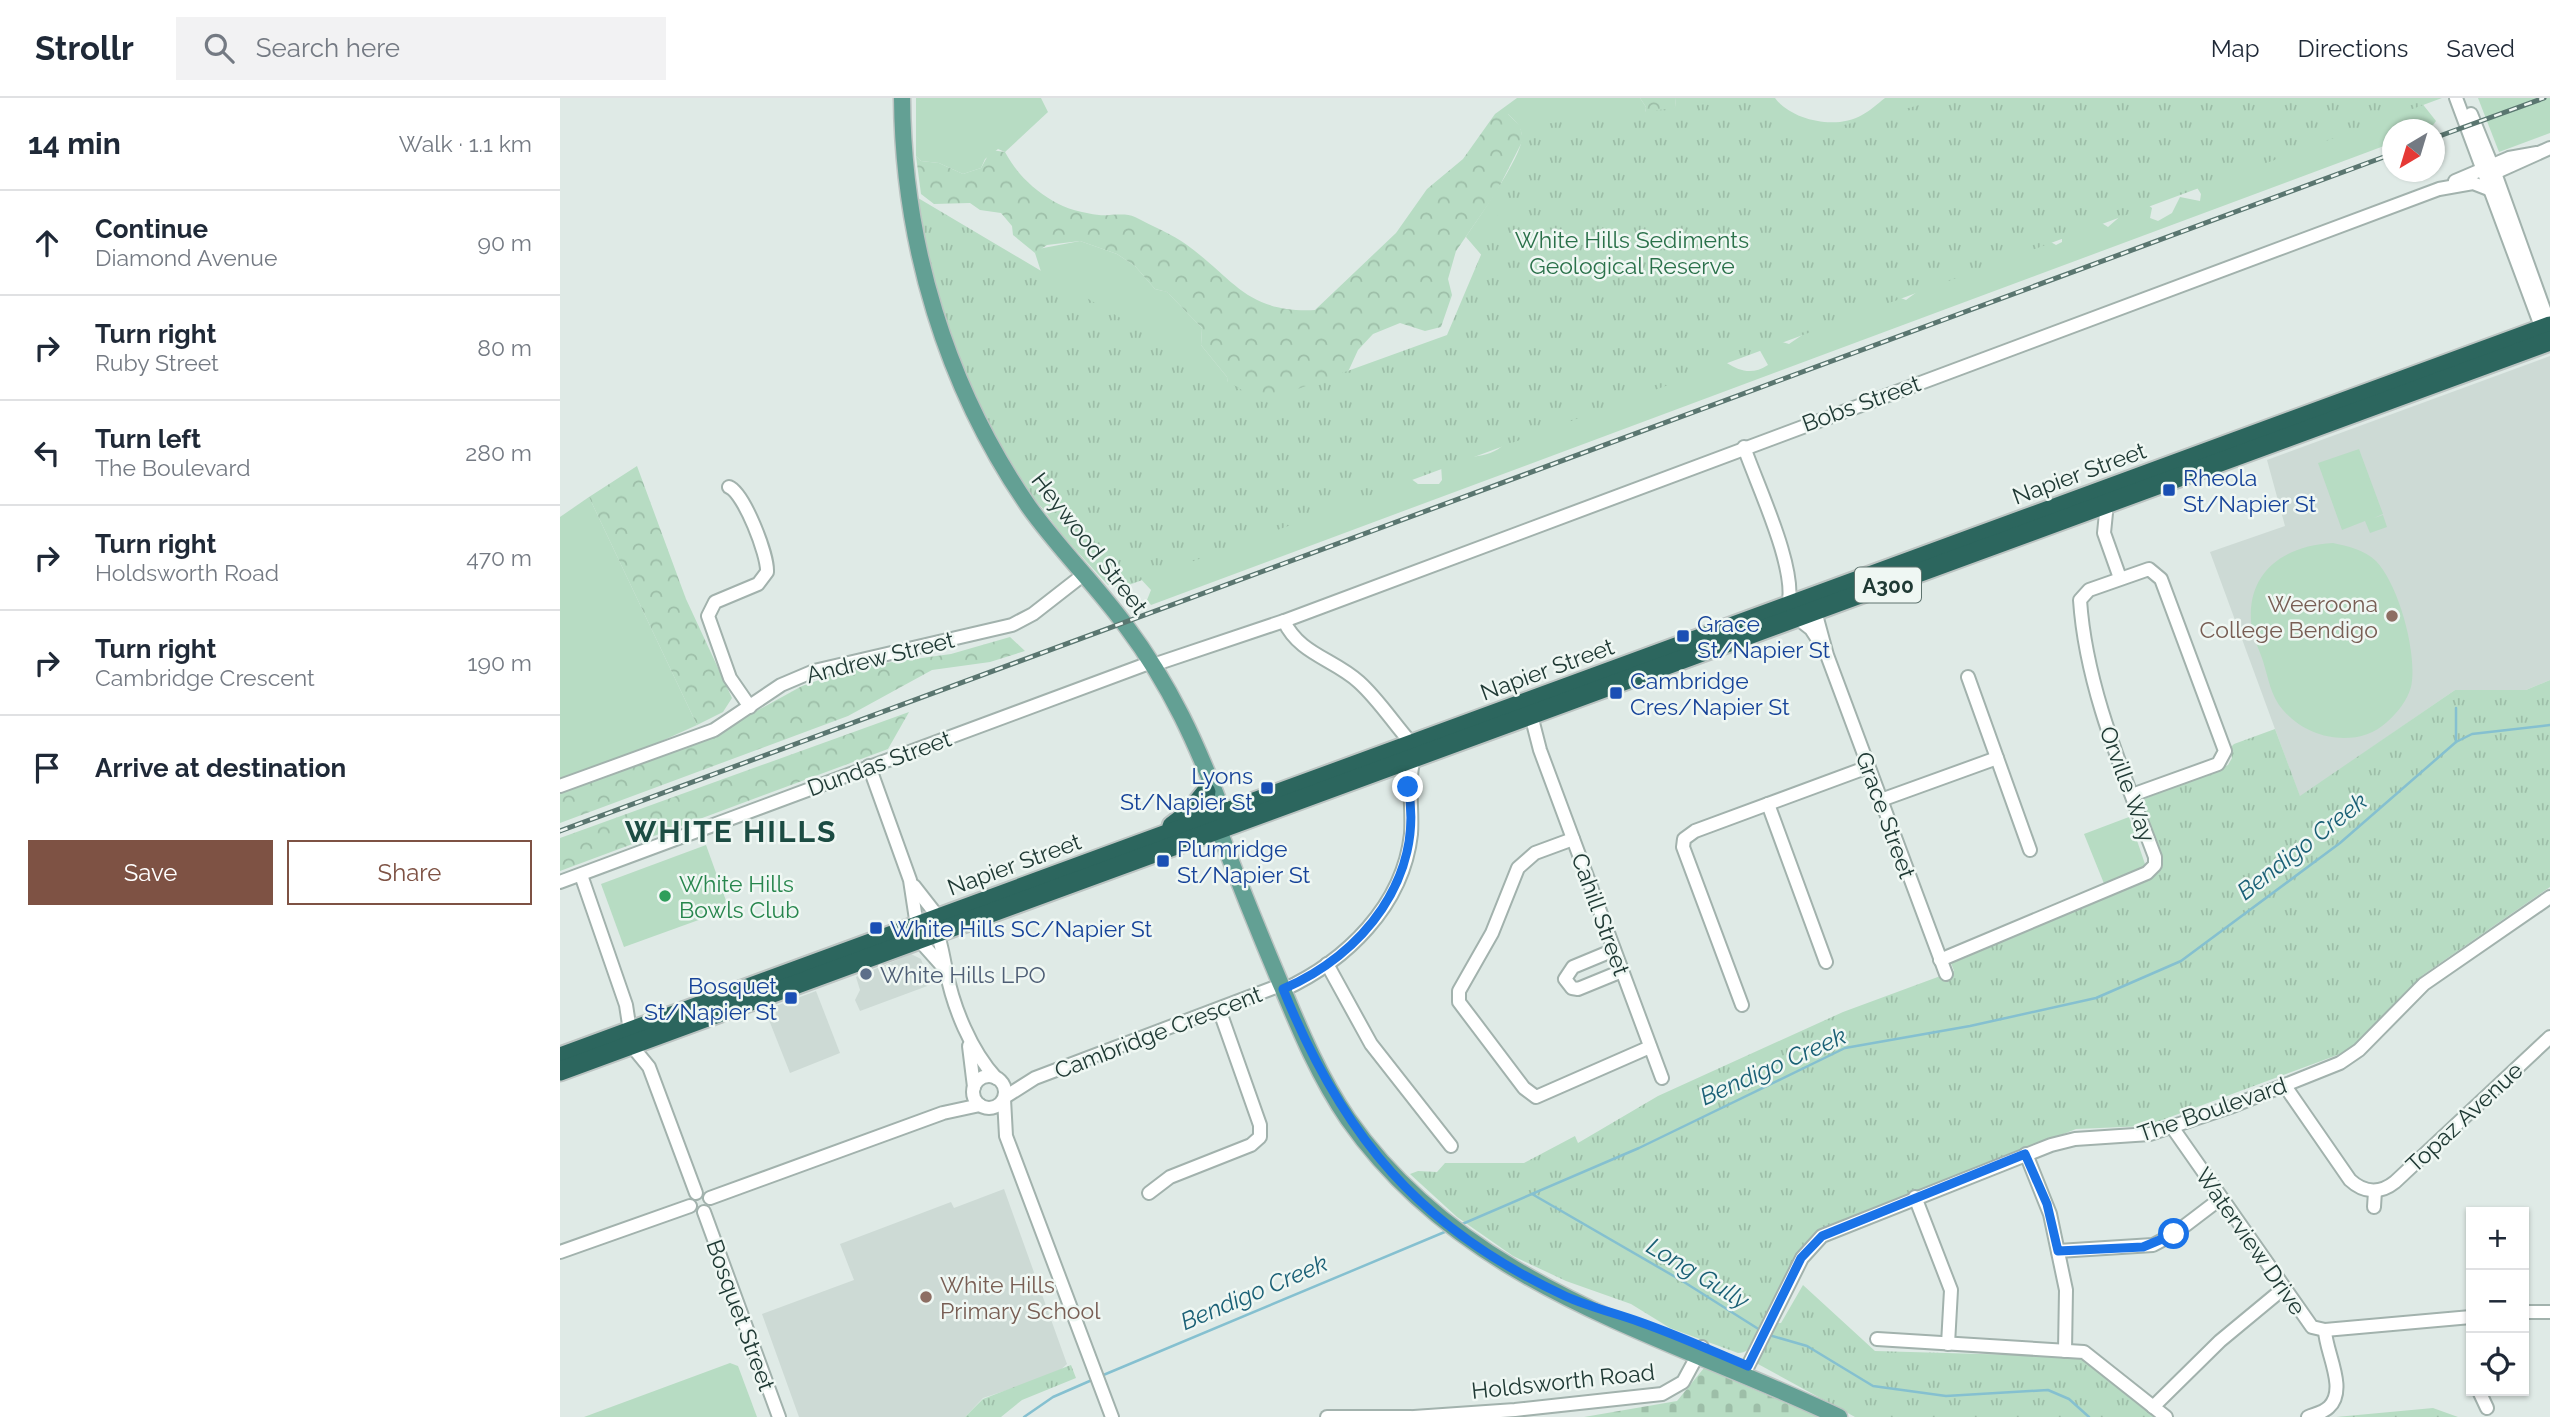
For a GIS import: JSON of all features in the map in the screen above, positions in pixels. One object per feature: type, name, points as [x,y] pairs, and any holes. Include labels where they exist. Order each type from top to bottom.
[{"type":"highway","name":"Napier Street","points":[[1413,751],[1434,736],[1727,629],[1804,608],[2081,513],[2099,499],[2161,484],[2548,333]]},
{"type":"highway","name":"Napier Street","points":[[560,1071],[689,1009],[845,952],[886,943],[928,929],[1413,751],[1522,719],[1760,632],[1804,608],[2548,333]]},
{"type":"highway","points":[[1727,629],[1804,608]]},
{"type":"highway","points":[[1681,646],[1687,651],[1760,632]]},
{"type":"highway","points":[[1434,736],[1480,726],[1517,712],[1522,719]]},
{"type":"highway","points":[[1154,839],[1189,813],[1206,792]]},
{"type":"highway","name":"Napier Street","points":[[560,1057],[782,990],[1154,839],[1221,821]]},
{"type":"highway","points":[[689,1009],[735,999],[773,985],[782,990]]},
{"type":"main road","name":"Heywood Street","points":[[902,98],[905,164],[925,278],[944,342],[972,408],[1003,466],[1040,523],[1154,666]]},
{"type":"main road","points":[[1154,666],[1206,792],[1221,821]]},
{"type":"main road","points":[[1154,666],[1188,723],[1221,821]]},
{"type":"main road","name":"Holdsworth Road","points":[[1221,821],[1262,919],[1282,987],[1309,1051],[1348,1119],[1384,1165],[1419,1201],[1480,1249],[1523,1276],[1579,1302],[1746,1370],[1841,1417]]},
{"type":"street","points":[[2456,98],[2489,170],[2491,190],[2548,333]]},
{"type":"street","points":[[2462,98],[2548,333]]},
{"type":"street","name":"Bobs Street","points":[[1284,621],[1744,447],[2544,151]]},
{"type":"street","name":"Bobs Street","points":[[2439,189],[2473,183],[2491,190]]},
{"type":"street","name":"Grace Street","points":[[1744,447],[1787,565],[1800,587],[1811,629],[1827,656]]},
{"type":"street","points":[[729,487],[737,491],[744,504],[768,568],[758,584],[715,602],[708,616],[730,678],[750,706]]},
{"type":"street","points":[[2099,499],[2106,542]]},
{"type":"street","points":[[2081,513],[2095,524],[2106,542],[2120,578],[2149,569],[2159,575],[2225,751],[2218,764],[2132,795]]},
{"type":"street","name":"Grace Street","points":[[1787,565],[1791,590],[1804,608],[1827,656],[1945,974]]},
{"type":"street","name":"Andrew Street","points":[[560,786],[714,730],[782,685],[814,671],[1012,625],[1033,614],[1083,575]]},
{"type":"street","name":"Orville Way","points":[[1940,960],[2151,870],[2155,865],[2155,857],[2101,706],[2080,600],[2085,592],[2120,578]]},
{"type":"street","points":[[1154,666],[1284,621]]},
{"type":"street","name":"Cambridge Crescent","points":[[1004,1098],[1035,1078],[1282,987],[1327,964],[1371,925],[1395,890],[1409,844],[1413,751],[1380,705],[1347,672],[1301,646],[1284,621]]},
{"type":"street","name":"Dundas Street","points":[[560,882],[1120,674],[1154,666]]},
{"type":"street","points":[[1968,677],[2030,850]]},
{"type":"street","name":"Cambridge Crescent","points":[[1380,705],[1390,732],[1392,759],[1406,782],[1411,806]]},
{"type":"street","name":"Cahill Street","points":[[1522,719],[1540,750],[1662,1078]]},
{"type":"street","name":"Cahill Street","points":[[1522,719],[1540,750]]},
{"type":"street","points":[[1881,800],[1997,758]]},
{"type":"street","points":[[869,766],[967,1032],[977,1052],[1004,1087],[1006,1136],[1090,1366],[1112,1417]]},
{"type":"street","points":[[1742,1005],[1683,843],[1691,832],[1868,767]]},
{"type":"street","points":[[1768,804],[1826,962]]},
{"type":"street","points":[[1573,839],[1531,855],[1518,868],[1492,933],[1459,991],[1459,1002],[1524,1088],[1536,1097],[1650,1047]]},
{"type":"street","points":[[581,875],[696,1193]]},
{"type":"street","points":[[910,880],[946,971]]},
{"type":"street","name":"The Boulevard","points":[[1746,1370],[1801,1258],[1816,1240],[1836,1229],[2026,1154],[2075,1139],[2130,1138],[2172,1127],[2284,1086],[2354,1055],[2424,984],[2550,897]]},
{"type":"street","points":[[1614,950],[1573,967],[1565,979],[1569,985],[1578,989],[1622,971]]},
{"type":"street","points":[[1327,964],[1371,1044],[1451,1146]]},
{"type":"street","points":[[1149,1193],[1170,1177],[1251,1145],[1260,1137],[1260,1125],[1219,1009]]},
{"type":"street","points":[[967,1032],[974,1098],[1006,1136]]},
{"type":"street","name":"Topaz Avenue","points":[[2375,1191],[2395,1182],[2550,1037]]},
{"type":"street","points":[[943,1113],[982,1078],[997,1079]]},
{"type":"street","name":"Cambridge Crescent","points":[[997,1079],[1014,1081],[1035,1078]]},
{"type":"street","points":[[2284,1086],[2350,1180],[2359,1187],[2375,1191],[2374,1207]]},
{"type":"street","points":[[710,1198],[943,1113],[981,1106],[995,1107],[1004,1098]]},
{"type":"street","name":"Waterview Drive","points":[[2172,1127],[2309,1324],[2325,1330],[2325,1342],[2333,1367],[2335,1395],[2327,1408],[2308,1417]]},
{"type":"street","points":[[2026,1154],[2047,1204],[2067,1296],[2064,1351]]},
{"type":"street","points":[[703,1192],[710,1198],[710,1205],[704,1212],[697,1213],[690,1206],[690,1200],[696,1193],[703,1192]]},
{"type":"street","points":[[1915,1197],[1951,1290],[1948,1344]]},
{"type":"street","points":[[2058,1251],[2153,1245],[2169,1237],[2220,1199]]},
{"type":"street","points":[[560,1252],[690,1206]]},
{"type":"street","name":"Bosquet Street","points":[[704,1212],[779,1417]]},
{"type":"street","points":[[2153,1407],[2224,1338],[2284,1288]]},
{"type":"street","points":[[2529,1312],[2550,1312]]},
{"type":"street","points":[[2325,1330],[2466,1317]]},
{"type":"street","points":[[1877,1339],[2064,1351],[2091,1356],[2165,1417]]},
{"type":"street","name":"Holdsworth Road","points":[[1327,1417],[1413,1417],[1655,1395],[1683,1382],[1701,1351]]},
{"type":"street","points":[[2481,1396],[2487,1408]]},
{"type":"shaded area","name":"Weeroona College Bendigo","points":[[2550,356],[2550,680],[2526,690],[2455,690],[2300,797],[2210,552],[2285,526],[2267,460]]},
{"type":"shaded area","points":[[911,954],[921,959],[930,985],[860,1011],[855,1000],[860,990],[856,977]]},
{"type":"shaded area","points":[[816,991],[840,1053],[790,1073],[765,1010]]},
{"type":"shaded area","name":"White Hills Primary School","points":[[1004,1189],[1067,1364],[1056,1374],[983,1398],[965,1417],[799,1417],[762,1314],[854,1280],[840,1244],[951,1202],[954,1208]]},
{"type":"green space","points":[[916,98],[1041,98],[1048,112],[1005,152],[998,149],[985,159],[981,168],[963,174],[939,163],[921,161],[916,156]]},
{"type":"green space","name":"White Hills Sediments Geological Reserve","points":[[1517,98],[1640,98],[1646,107],[1645,114],[1674,116],[1676,98],[1775,98],[1783,106],[1803,117],[1815,121],[1840,122],[1852,120],[1868,112],[1885,98],[2108,98],[2049,241],[2056,245],[2062,242],[2062,237],[2100,222],[2108,227],[2124,213],[2148,205],[2152,208],[2150,218],[2158,221],[2172,213],[2180,197],[2200,201],[2201,194],[2196,186],[2421,102],[2434,119],[2382,119],[2382,147],[1151,605],[1147,600],[1151,590],[1138,576],[1123,577],[1108,585],[1061,534],[1019,475],[1044,281],[1035,253],[1038,249],[1080,241],[1117,254],[1135,266],[1155,289],[1167,292],[1202,328],[1201,345],[1227,377],[1228,388],[1403,473],[1418,484],[1439,484],[1442,480],[1441,465],[1490,453],[1505,443],[1484,258],[1466,237],[1499,187],[1520,146],[1521,129],[1508,114],[1495,114]],"holes":[[[1921,289],[1906,300],[1898,297],[1811,329],[1789,344],[1761,336],[1758,347],[1768,365],[1759,369],[1751,371],[1736,368],[1707,348]]]},
{"type":"green space","points":[[1640,98],[1676,98],[1674,116],[1645,114],[1646,107]]},
{"type":"green space","name":"White Hills Sediments Geological Reserve","points":[[1946,98],[2017,98],[2020,104],[2037,98],[2442,98],[1118,589],[1006,469],[950,366],[913,195],[1262,402],[1447,335],[1536,125],[1748,99],[1810,134]]},
{"type":"green space","points":[[2478,98],[2550,98],[2550,133],[2499,152]]},
{"type":"green space","points":[[1495,114],[1508,114],[1520,126],[1523,140],[1496,193],[1456,251],[1448,279],[1452,295],[1441,327],[1425,331],[1400,323],[1373,334],[1358,350],[1342,385],[1298,422],[1228,388],[1227,377],[1201,345],[1202,328],[1167,292],[1155,289],[1135,266],[1117,254],[1080,241],[1047,245],[1035,253],[1013,235],[1012,226],[1001,213],[980,210],[970,203],[934,204],[921,194],[916,156],[921,161],[939,163],[963,174],[981,168],[991,150],[1005,152],[1026,180],[1058,204],[1093,214],[1135,217],[1181,241],[1244,292],[1258,300],[1292,310],[1315,310],[1396,233],[1427,189],[1463,159]]},
{"type":"green space","points":[[2359,449],[2383,514],[2374,518],[2383,515],[2387,527],[2370,533],[2365,521],[2342,530],[2318,463]]},
{"type":"green space","points":[[637,466],[686,599],[732,698],[723,712],[697,725],[589,497]]},
{"type":"green space","points":[[589,497],[697,725],[622,759],[560,780],[560,517]]},
{"type":"green space","points":[[2333,543],[2367,554],[2384,572],[2405,621],[2412,657],[2411,687],[2398,710],[2375,730],[2348,738],[2319,734],[2293,720],[2283,710],[2273,693],[2251,625],[2256,587],[2274,563],[2301,549]]},
{"type":"green space","points":[[1010,637],[1025,651],[990,662],[932,670],[848,716],[560,823],[560,792],[609,776],[720,731],[802,686],[856,667],[951,654]]},
{"type":"green space","points":[[2550,680],[2550,887],[2423,975],[2351,1050],[2146,1126],[2076,1129],[1826,1229],[1766,1320],[1763,1320],[1748,1350],[1738,1353],[1670,1328],[1631,1304],[1566,1281],[1513,1256],[1457,1217],[1410,1174],[1418,1171],[1437,1172],[1445,1163],[1524,1163],[1575,1136],[1578,1143],[1658,1096],[1843,1012],[1954,971],[1951,963],[1955,958],[2158,872],[2162,862],[2142,806],[2144,799],[2228,765],[2232,758],[2230,748],[2234,744],[2275,729],[2300,796],[2455,690],[2526,690]]},
{"type":"green space","points":[[909,712],[888,749],[560,871],[560,838]]},
{"type":"green space","points":[[2129,817],[2146,867],[2105,886],[2084,834]]},
{"type":"green space","name":"White Hills Bowls Club","points":[[706,845],[729,909],[624,947],[601,884]]},
{"type":"green space","points":[[1803,1285],[1875,1351],[2082,1357],[2157,1417],[1855,1417],[1758,1364],[1758,1358],[1776,1323],[1781,1323]]},
{"type":"green space","points":[[730,1363],[738,1366],[757,1417],[584,1417]]},
{"type":"green space","points":[[1071,1365],[1076,1378],[1022,1400],[1001,1417],[965,1417],[983,1399]]},
{"type":"green space","points":[[1704,1368],[1819,1417],[1584,1417],[1677,1401]]},
{"type":"green space","points":[[2433,1408],[2458,1417],[2336,1417]]},
{"type":"waterway","points":[[2456,708],[2456,742]]},
{"type":"waterway","name":"Bendigo Creek","points":[[1460,1225],[1639,1148],[1845,1048],[1970,1026],[2096,998],[2181,961],[2340,843],[2456,742],[2472,734],[2550,725]]},
{"type":"waterway","name":"Long Gully","points":[[1532,1194],[1684,1282],[1760,1330]]},
{"type":"waterway","name":"Bendigo Creek","points":[[1101,1376],[1447,1231]]},
{"type":"waterway","name":"Long Gully","points":[[1769,1335],[1807,1346],[1873,1386],[1946,1396],[2048,1390],[2069,1399],[2089,1417]]},
{"type":"waterway","name":"Bendigo Creek","points":[[1024,1417],[1053,1397],[1092,1380]]},
{"type":"railway","points":[[2445,134],[2544,98]]},
{"type":"railway","points":[[560,831],[2382,158]]},
{"type":"place","name":"Rheola St/Napier St","points":[[2169,490]]},
{"type":"place","name":"Weeroona College Bendigo","points":[[2392,616]]},
{"type":"place","name":"Grace St/Napier St","points":[[1683,636]]},
{"type":"place","name":"Cambridge Cres/Napier St","points":[[1616,693]]},
{"type":"place","name":"Lyons St/Napier St","points":[[1267,788]]},
{"type":"place","name":"Plumridge St/Napier St","points":[[1163,861]]},
{"type":"place","name":"White Hills Bowls Club","points":[[665,896]]},
{"type":"place","name":"White Hills SC/Napier St","points":[[876,928]]},
{"type":"place","name":"White Hills LPO","points":[[866,974]]},
{"type":"place","name":"Bosquet St/Napier St","points":[[791,998]]},
{"type":"place","name":"White Hills Primary School","points":[[926,1297]]},
{"type":"district","name":"WHITE HILLS","points":[[731,831]]},
{"type":"route","points":[[1408,787],[1411,806],[1409,844],[1401,876],[1388,902],[1371,925],[1351,945],[1305,979],[1283,989],[1316,1066],[1340,1108],[1365,1143],[1435,1216],[1473,1245],[1513,1270],[1579,1302],[1642,1323],[1748,1366],[1801,1258],[1822,1236],[2025,1154],[2047,1204],[2058,1251],[2143,1247],[2174,1234]]}]
